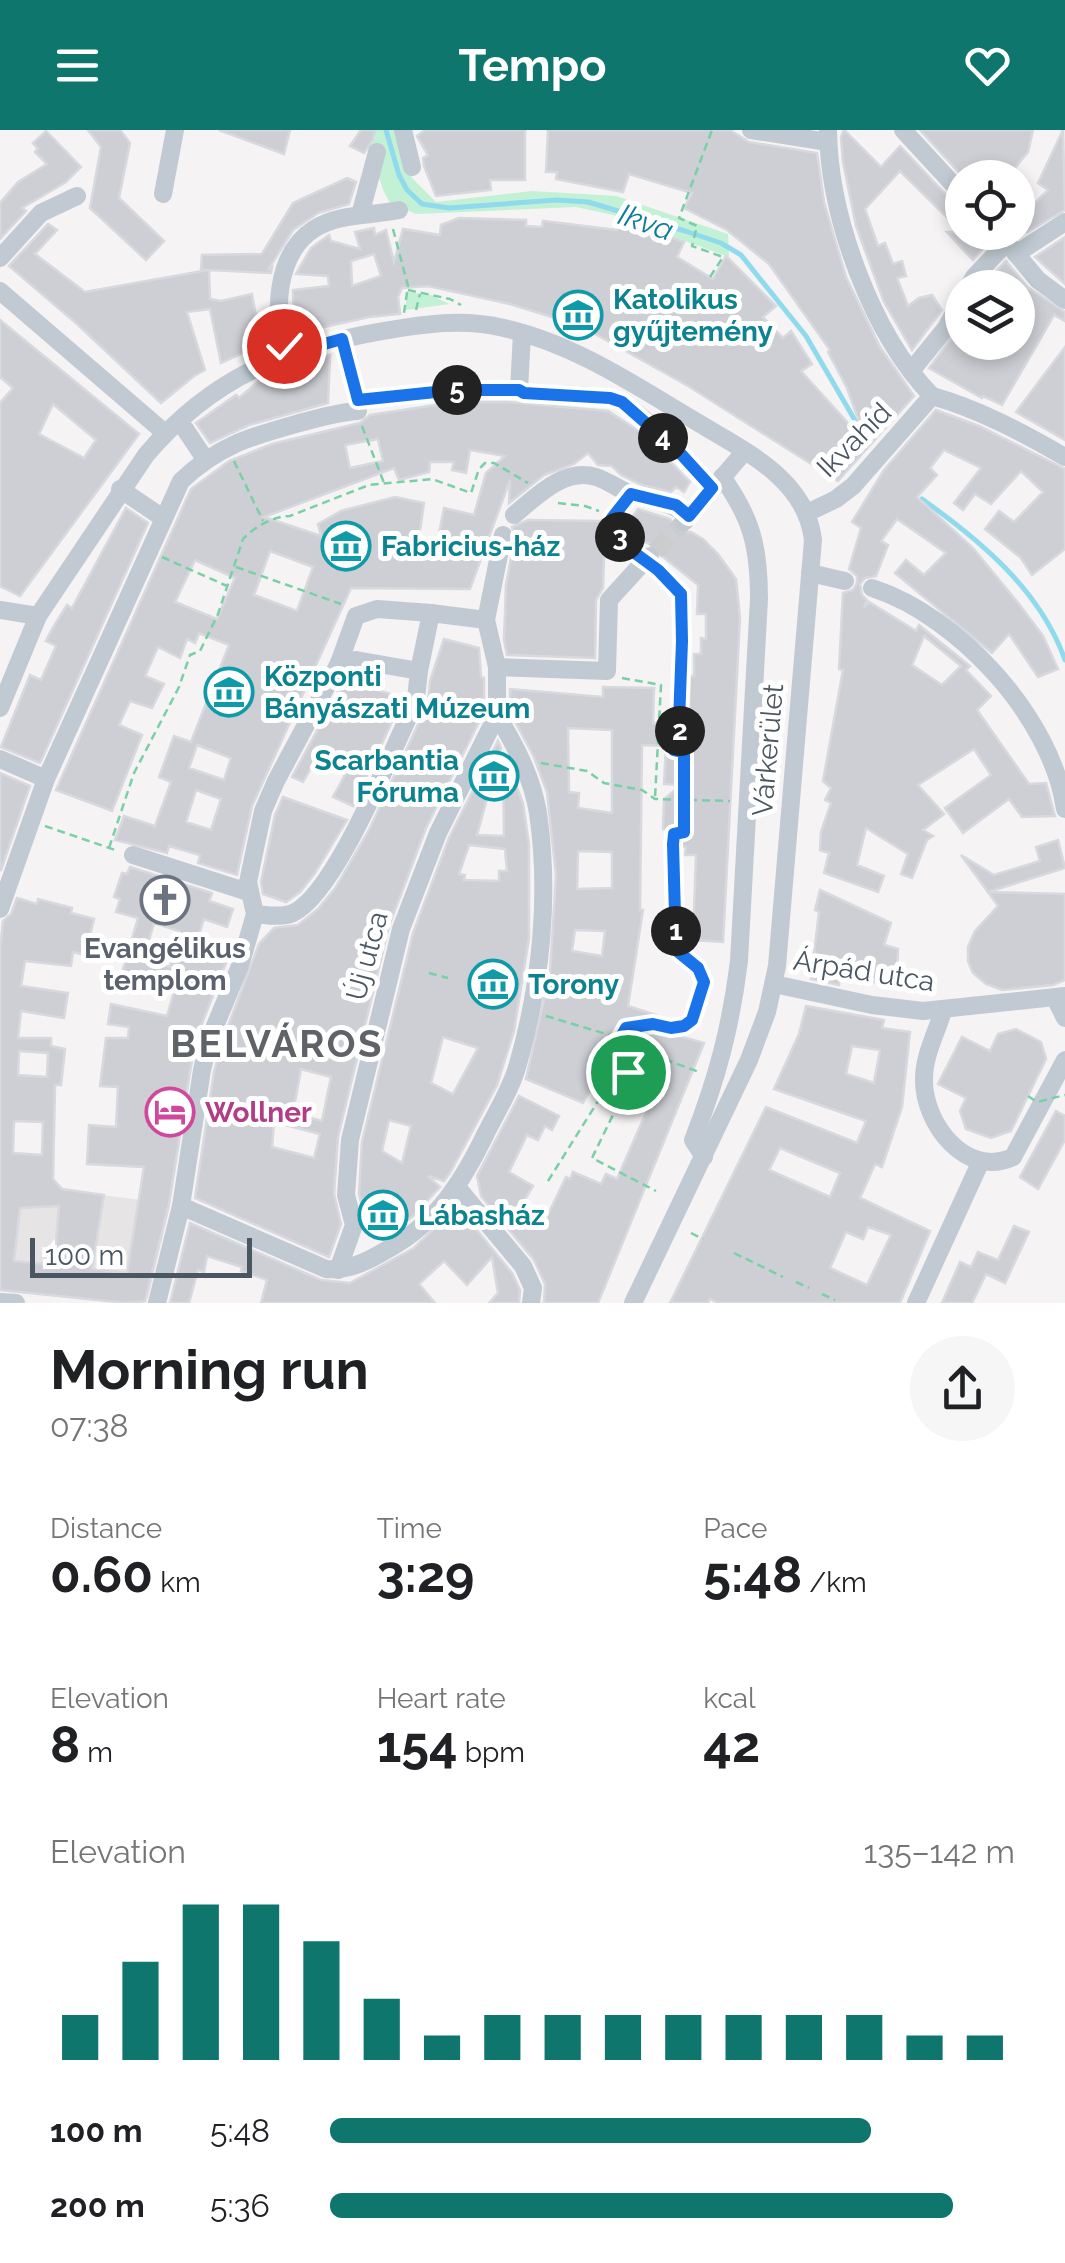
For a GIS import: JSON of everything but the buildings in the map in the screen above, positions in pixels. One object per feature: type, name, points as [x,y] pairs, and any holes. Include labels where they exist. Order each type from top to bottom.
[{"type":"street","points":[[163,194],[175,130]]},
{"type":"street","points":[[404,130],[412,167]]},
{"type":"street","points":[[903,130],[945,176]]},
{"type":"street","points":[[759,132],[828,136],[836,195],[856,262],[888,339],[932,396],[1023,433],[1065,457]]},
{"type":"street","points":[[360,215],[376,152]]},
{"type":"street","points":[[0,258],[41,213],[76,196]]},
{"type":"street","points":[[288,354],[280,314],[280,286],[294,251],[313,229],[360,215],[399,210]]},
{"type":"street","points":[[1035,233],[1065,222]]},
{"type":"street","points":[[981,270],[1000,250]]},
{"type":"street","points":[[1013,250],[1038,280],[1065,300]]},
{"type":"street","points":[[0,291],[164,433]]},
{"type":"street","points":[[0,708],[38,616],[120,489],[164,433],[227,382],[288,354],[342,339],[400,328],[470,322],[522,333],[603,367],[746,451],[782,480],[807,513]]},
{"type":"street","points":[[911,371],[945,329]]},
{"type":"street","points":[[519,390],[522,333]]},
{"type":"street","points":[[342,339],[358,400],[455,390],[519,390],[610,398],[632,411],[717,482],[741,504],[752,528],[759,598],[740,961],[718,1078],[693,1140],[704,1157]]},
{"type":"street","name":"Ikvahíd","points":[[807,513],[836,499],[892,444],[932,396]]},
{"type":"street","points":[[0,909],[46,778],[181,481],[226,446],[263,432],[358,411]]},
{"type":"street","points":[[185,428],[206,458]]},
{"type":"street","points":[[514,516],[569,476],[591,475],[631,494],[676,505],[686,520],[746,451]]},
{"type":"street","points":[[120,489],[163,518]]},
{"type":"street","points":[[612,518],[631,494]]},
{"type":"street","name":"Várkerület","points":[[633,1303],[749,1060],[774,984],[783,924],[813,540],[807,513]]},
{"type":"street","points":[[158,1303],[182,1206],[202,1070],[255,914],[248,892],[264,811],[336,667],[356,616],[376,609],[486,620],[502,536]]},
{"type":"street","points":[[497,668],[607,672],[610,600],[648,560]]},
{"type":"street","points":[[810,573],[845,581]]},
{"type":"street","points":[[872,588],[913,606],[946,627],[992,670],[1043,746],[1055,770],[1065,809]]},
{"type":"street","points":[[0,610],[38,616]]},
{"type":"street","points":[[255,914],[297,912],[324,884],[416,698],[431,613]]},
{"type":"street","name":"Új utca","points":[[344,1269],[354,1226],[346,1195],[350,1140],[401,929],[417,881],[497,715],[497,668],[486,620]]},
{"type":"street","points":[[336,667],[356,660],[418,671]]},
{"type":"street","points":[[182,1206],[326,1269],[344,1269],[383,1252],[426,1225],[457,1187],[518,1067],[541,940],[542,856],[528,773],[497,715]]},
{"type":"street","points":[[0,759],[46,778]]},
{"type":"street","points":[[134,856],[248,892]]},
{"type":"street","name":"Árpád utca","points":[[774,984],[872,1005],[943,1012],[1060,997]]},
{"type":"street","points":[[1060,997],[1065,1018]]},
{"type":"street","points":[[943,1012],[924,1073],[929,1112],[950,1144],[980,1163],[996,1165],[1012,1158],[1065,1060]]},
{"type":"street","points":[[916,1303],[980,1163]]},
{"type":"street","points":[[457,1187],[523,1266],[533,1288],[530,1303]]},
{"type":"street","points":[[0,1302],[16,1303]]},
{"type":"path","points":[[710,277],[723,256],[692,246],[698,226],[679,218],[712,130]]},
{"type":"path","points":[[399,210],[392,225],[406,290],[400,328]]},
{"type":"path","points":[[406,290],[461,305]]},
{"type":"path","points":[[416,314],[421,292]]},
{"type":"path","points":[[358,411],[384,485]]},
{"type":"path","points":[[226,446],[264,523]]},
{"type":"path","points":[[109,848],[134,773],[179,687],[190,655],[200,652],[243,539],[264,523],[354,490],[432,479],[471,493],[478,469],[485,462],[494,463],[530,484]]},
{"type":"path","points":[[554,503],[585,506],[612,518],[622,540],[681,594],[681,724],[678,748],[673,747],[684,752],[686,800],[684,832],[674,834],[673,844],[676,950],[701,973],[702,995],[697,1012],[684,1026],[653,1024],[626,1028],[616,1046],[628,1072],[626,1078]]},
{"type":"path","points":[[156,555],[228,586]]},
{"type":"path","points":[[235,566],[346,606]]},
{"type":"path","points":[[627,680],[661,685],[655,799]]},
{"type":"path","points":[[528,773],[535,762],[570,766],[612,786],[642,790],[655,799],[740,801]]},
{"type":"path","points":[[39,824],[134,856]]},
{"type":"path","points":[[429,973],[448,978]]},
{"type":"path","points":[[530,1012],[624,1039],[623,1044],[706,1074]]},
{"type":"path","points":[[548,1181],[615,1074],[630,1080],[592,1158],[656,1191]]},
{"type":"path","points":[[1028,1096],[1037,1102],[1065,1095]]},
{"type":"path","points":[[692,1233],[703,1238]]},
{"type":"path","points":[[734,1253],[783,1277]]},
{"type":"path","points":[[796,1282],[809,1288]]},
{"type":"path","points":[[822,1294],[835,1300]]},
{"type":"shaded area","points":[[0,1182],[170,1207],[148,1298],[143,1303],[127,1303],[0,1291]]},
{"type":"green space","points":[[372,130],[397,130],[412,178],[436,202],[532,191],[616,196],[728,234],[729,257],[613,215],[576,207],[416,214],[390,203],[384,192],[367,143]]},
{"type":"green space","points":[[406,292],[431,295],[449,304],[406,310]]},
{"type":"waterway","name":"Ikva","points":[[386,130],[399,175],[407,190],[422,204],[449,208],[556,200],[588,202],[721,243],[741,255],[806,336],[860,429]]},
{"type":"waterway","name":"Ikva","points":[[922,499],[987,550],[1024,589],[1065,660]]},
{"type":"tunnel","points":[[655,551],[682,524]]},
{"type":"place","name":"Katolikus gyűjtemény","points":[[578,315]]},
{"type":"place","name":"Fabricius-ház","points":[[346,546]]},
{"type":"place","name":"Központi Bányászati Múzeum","points":[[229,692]]},
{"type":"place","name":"Scarbantia Fóruma","points":[[494,776]]},
{"type":"place","name":"Evangélikus templom","points":[[165,900]]},
{"type":"place","name":"Torony","points":[[493,984]]},
{"type":"place","name":"Wollner","points":[[170,1112]]},
{"type":"place","name":"Lábasház","points":[[383,1215]]},
{"type":"district","name":"BELVÁROS","points":[[277,1043]]},
{"type":"route","points":[[284,346],[288,354],[342,339],[358,400],[455,390],[519,390],[610,398],[622,402],[681,454],[712,488],[689,516],[676,505],[631,494],[612,518],[628,548],[658,570],[681,594],[681,724],[678,748],[673,747],[684,752],[686,772],[684,832],[674,834],[673,844],[676,950],[698,968],[704,982],[697,1012],[684,1026],[653,1024],[626,1028],[616,1046],[628,1072]]}]
